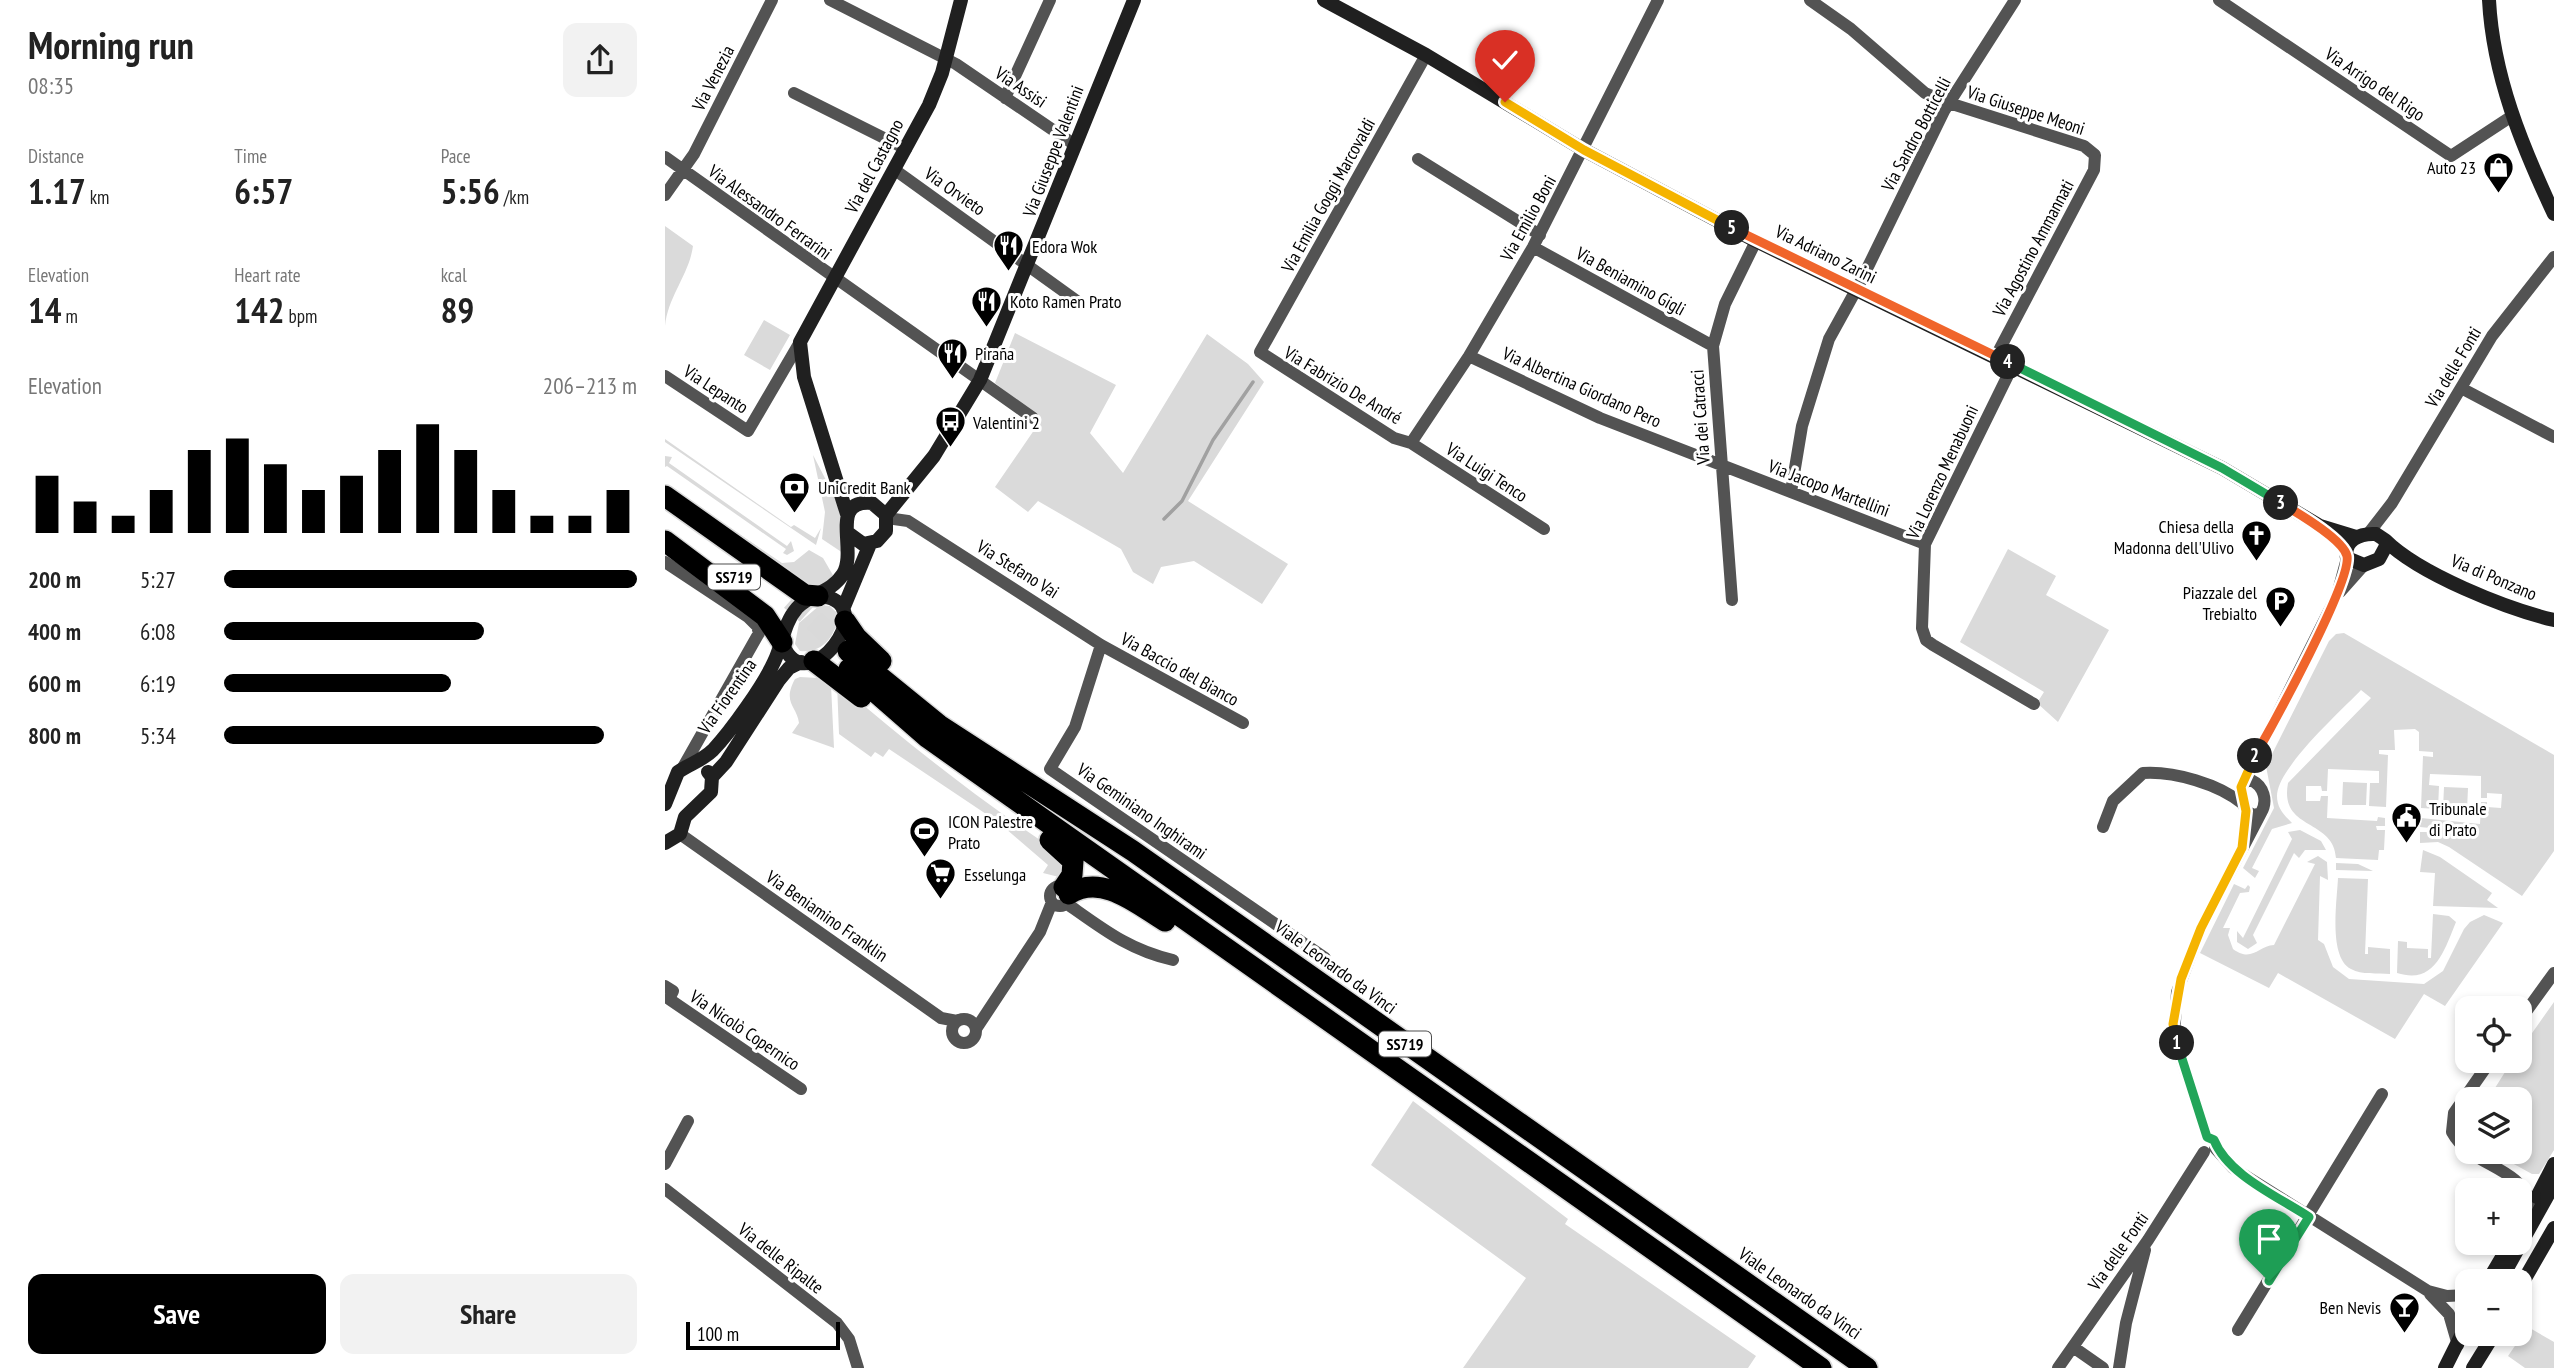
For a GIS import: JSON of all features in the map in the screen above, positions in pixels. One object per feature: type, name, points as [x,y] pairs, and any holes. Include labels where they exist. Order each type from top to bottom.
[{"type":"highway","points":[[665,496],[804,595],[818,596]]},
{"type":"highway","name":"SS719","points":[[665,507],[786,606],[665,528]]},
{"type":"highway","points":[[665,541],[765,616],[782,642]]},
{"type":"highway","points":[[844,615],[856,637],[905,682],[1066,809]]},
{"type":"highway","name":"Viale Leonardo da Vinci","points":[[1821,1368],[928,738],[844,656],[939,725],[1133,851],[1867,1368]]},
{"type":"highway","points":[[807,662],[1070,855],[1074,869],[1062,899]]},
{"type":"highway","points":[[940,762],[1022,805]]},
{"type":"highway","points":[[1062,899],[1085,887],[1114,891],[1174,926],[1233,953]]},
{"type":"street","name":"Via Venezia","points":[[665,195],[685,172],[772,0]]},
{"type":"street","name":"Via Assisi","points":[[830,0],[946,58],[1076,145]]},
{"type":"street","name":"Via del Castagno","points":[[748,431],[835,279],[929,105],[946,58],[961,0]]},
{"type":"street","points":[[1005,98],[1050,0]]},
{"type":"street","name":"Via Giuseppe Valentini","points":[[884,517],[904,496],[934,456],[980,380],[1029,265],[1134,0]]},
{"type":"street","name":"Via Adriano Zarini","points":[[1324,0],[1426,54],[1584,150],[1756,241],[2222,468],[2320,526]]},
{"type":"street","name":"Via Emilio Boni","points":[[1411,443],[1469,356],[1540,235],[1658,0]]},
{"type":"street","name":"Via Giuseppe Meoni","points":[[1810,0],[1851,29],[1925,93],[2084,146],[2095,155]]},
{"type":"street","name":"Via Sandro Botticelli","points":[[1791,492],[1802,426],[1829,340],[1949,103],[2015,0]]},
{"type":"street","name":"Via Arrigo del Rigo","points":[[2218,0],[2451,156],[2512,116]]},
{"type":"street","points":[[2489,0],[2490,21],[2512,116],[2554,214]]},
{"type":"street","name":"Via Emilia Goggi Marcovaldi","points":[[1259,352],[1426,54]]},
{"type":"street","points":[[794,93],[906,149]]},
{"type":"street","name":"Via Agostino Ammannati","points":[[1996,356],[2094,170],[2095,155]]},
{"type":"street","name":"Via Alessandro Ferrarini","points":[[665,157],[1033,418]]},
{"type":"street","points":[[1419,159],[1540,235]]},
{"type":"street","name":"Via Orvieto","points":[[895,170],[1077,301]]},
{"type":"street","name":"Via dei Catracci","points":[[1731,600],[1713,346],[1725,304],[1756,241]]},
{"type":"street","name":"Via Beniamino Gigli","points":[[1533,247],[1713,346]]},
{"type":"street","name":"Via delle Fonti","points":[[2373,537],[2492,336],[2554,257]]},
{"type":"street","points":[[2538,274],[2554,268]]},
{"type":"street","points":[[800,342],[802,369],[847,514],[850,548],[845,570],[818,596],[799,605],[785,627],[782,642],[789,655],[807,662],[825,657],[838,643],[844,615],[870,544]]},
{"type":"street","name":"Via Fabrizio De André","points":[[1259,352],[1394,438],[1411,443]]},
{"type":"street","name":"Via Albertina Giordano Pero","points":[[1469,356],[1599,418],[1721,464]]},
{"type":"street","name":"Via Lorenzo Menabuoni","points":[[2013,365],[1925,544],[1922,628],[1926,640],[2034,704]]},
{"type":"street","points":[[780,373],[795,367],[802,369]]},
{"type":"street","name":"Via Lepanto","points":[[665,376],[748,431]]},
{"type":"street","points":[[2461,387],[2554,437]]},
{"type":"street","name":"Via Luigi Tenco","points":[[1411,443],[1543,529]]},
{"type":"street","name":"Via Jacopo Martellini","points":[[1721,464],[1925,544]]},
{"type":"street","points":[[904,496],[905,512],[911,524]]},
{"type":"street","points":[[847,514],[858,504],[884,517],[911,524]]},
{"type":"street","points":[[848,533],[857,542],[870,544],[883,537],[884,517]]},
{"type":"street","name":"Via Stefano Vai","points":[[911,524],[1101,645]]},
{"type":"street","points":[[2320,526],[2373,537],[2420,565]]},
{"type":"street","points":[[2320,526],[2346,555],[2364,565]]},
{"type":"street","points":[[2242,848],[2242,784],[2337,595],[2346,555],[2373,537]]},
{"type":"street","points":[[2373,537],[2386,546],[2379,559]]},
{"type":"street","points":[[2337,595],[2364,565],[2379,559],[2420,565]]},
{"type":"street","points":[[665,562],[748,617],[757,625],[759,633],[688,767],[703,768],[712,777]]},
{"type":"street","name":"Via di Ponzano","points":[[2420,565],[2530,614],[2554,620]]},
{"type":"street","points":[[818,596],[835,599],[844,615]]},
{"type":"street","name":"Via Fiorentina","points":[[667,795],[688,767],[713,751],[774,663],[782,642]]},
{"type":"street","name":"Via Baccio del Bianco","points":[[1101,645],[1243,723]]},
{"type":"street","name":"Via Geminiano Inghirami","points":[[1101,645],[1075,727],[1050,769],[1325,958]]},
{"type":"street","name":"Via Fiorentina","points":[[670,839],[685,817],[711,792],[712,777],[726,762],[779,680],[789,668],[807,662]]},
{"type":"street","points":[[2258,750],[2265,803],[2187,958],[2174,1013],[2174,1036],[2207,1137],[2214,1140],[2210,1150],[2233,1168],[2428,1291],[2449,1314],[2455,1335]]},
{"type":"street","points":[[2103,827],[2113,801],[2143,773],[2176,776],[2217,790],[2254,815],[2261,813]]},
{"type":"street","points":[[2217,790],[2251,780],[2261,787]]},
{"type":"street","name":"Via Beniamino Franklin","points":[[670,839],[799,918],[941,1018],[957,1021]]},
{"type":"street","points":[[974,1025],[957,1021],[951,1030],[959,1043],[971,1041],[974,1025],[990,1006],[1048,916],[1062,899],[1122,943],[1144,954],[1173,960]]},
{"type":"street","points":[[2532,1003],[2554,973]]},
{"type":"street","name":"Via Nicolò Copernico","points":[[666,995],[801,1089]]},
{"type":"street","points":[[2482,1073],[2454,1113],[2452,1132],[2465,1150],[2514,1178]]},
{"type":"street","points":[[2238,1330],[2382,1094]]},
{"type":"street","points":[[665,1164],[688,1121]]},
{"type":"street","name":"Via delle Fonti","points":[[2058,1368],[2210,1150]]},
{"type":"street","points":[[2506,1269],[2550,1181],[2554,1164]]},
{"type":"street","points":[[2532,1182],[2550,1181]]},
{"type":"street","points":[[2532,1205],[2550,1181]]},
{"type":"street","name":"Via delle Ripalte","points":[[665,1189],[837,1323],[849,1339],[858,1368]]},
{"type":"street","points":[[2530,1269],[2554,1228]]},
{"type":"street","points":[[2119,1368],[2126,1323],[2148,1240]]},
{"type":"street","points":[[2428,1291],[2455,1296]]},
{"type":"street","points":[[2073,1346],[2103,1368]]},
{"type":"street","points":[[2445,1368],[2457,1346]]},
{"type":"street","points":[[2456,1368],[2466,1346]]},
{"type":"street","points":[[2473,1368],[2487,1346]]},
{"type":"shaded area","points":[[665,226],[693,246],[691,257],[670,305],[665,326]]},
{"type":"shaded area","points":[[764,320],[790,335],[770,370],[744,355]]},
{"type":"shaded area","points":[[1015,333],[1116,385],[1090,433],[1123,473],[1207,334],[1248,364],[1264,382],[1188,501],[1288,564],[1262,604],[1194,561],[1161,567],[1153,584],[1133,572],[1121,549],[1038,501],[1028,512],[995,487],[1041,420],[995,383]]},
{"type":"shaded area","points":[[665,439],[791,527],[794,525],[815,538],[821,528],[816,545],[665,442]]},
{"type":"shaded area","points":[[813,455],[834,490],[842,525],[843,553],[822,539],[825,512]]},
{"type":"shaded area","points":[[665,456],[672,457],[669,463],[787,546],[791,541],[794,551],[787,555],[783,553],[786,549],[665,467]]},
{"type":"shaded area","points":[[720,521],[782,563],[794,562],[809,550],[823,558],[834,577],[827,585],[811,587]]},
{"type":"shaded area","points":[[2008,549],[2056,576],[2046,595],[2109,630],[2058,722],[2037,703],[2044,692],[1960,642]]},
{"type":"shaded area","points":[[820,605],[830,606],[837,613],[832,635],[816,649],[800,651],[795,644],[799,623]]},
{"type":"shaded area","points":[[2344,633],[2554,755],[2554,851],[2522,896],[2449,847],[2438,842],[2420,843],[2420,832],[2430,832],[2430,828],[2420,827],[2421,818],[2480,824],[2481,802],[2487,802],[2487,807],[2501,808],[2502,794],[2487,793],[2487,798],[2481,798],[2481,776],[2430,774],[2429,785],[2439,786],[2438,809],[2421,808],[2423,756],[2433,757],[2433,752],[2419,751],[2419,732],[2415,729],[2394,730],[2395,750],[2379,750],[2379,754],[2388,755],[2386,807],[2369,806],[2370,783],[2379,783],[2379,771],[2328,769],[2327,791],[2322,791],[2321,786],[2306,786],[2306,801],[2320,801],[2321,796],[2328,796],[2327,818],[2377,821],[2378,817],[2385,818],[2385,826],[2376,826],[2377,830],[2385,830],[2384,850],[2379,850],[2378,860],[2336,858],[2333,845],[2326,836],[2291,809],[2287,798],[2288,783],[2371,698],[2361,690],[2311,740],[2287,771],[2280,784],[2277,800],[2281,811],[2292,823],[2272,829],[2252,868],[2259,871],[2255,878],[2243,868],[2274,808],[2266,766],[2329,641],[2336,634]]},
{"type":"shaded area","points":[[818,678],[831,685],[834,748],[792,733],[799,723],[791,704],[791,687],[795,679]]},
{"type":"shaded area","points":[[837,683],[947,772],[1063,855],[1068,862],[1059,877],[1043,873],[1048,865],[998,822],[889,749],[883,757],[875,752],[871,757],[839,734]]},
{"type":"shaded area","points":[[2343,782],[2367,783],[2366,805],[2342,805]]},
{"type":"shaded area","points":[[2444,787],[2468,788],[2467,810],[2443,809]]},
{"type":"shaded area","points":[[2300,830],[2321,841],[2326,850],[2305,850],[2299,858],[2294,853],[2253,935],[2257,943],[2248,949],[2237,942],[2237,931],[2243,938],[2292,839],[2288,832]]},
{"type":"shaded area","points":[[2423,850],[2440,857],[2492,893],[2487,900],[2498,908],[2433,906],[2435,873],[2420,872]]},
{"type":"shaded area","points":[[2318,856],[2327,862],[2328,880],[2320,876],[2318,940],[2324,944],[2333,967],[2349,979],[2424,984],[2443,971],[2470,922],[2484,915],[2503,923],[2445,1006],[2424,994],[2395,1039],[2278,973],[2269,988],[2200,953],[2234,884],[2245,889],[2248,885],[2250,887],[2249,892],[2240,893],[2223,928],[2230,928],[2228,935],[2233,949],[2250,954],[2274,945],[2315,864],[2307,862]]},
{"type":"shaded area","points":[[2336,863],[2358,864],[2373,871],[2336,870]]},
{"type":"shaded area","points":[[2338,878],[2368,879],[2365,954],[2368,954],[2368,947],[2390,949],[2390,974],[2360,972],[2344,963],[2339,953],[2336,928]]},
{"type":"shaded area","points":[[2433,914],[2449,916],[2456,922],[2442,954],[2429,970],[2421,974],[2397,973],[2398,941],[2407,942],[2407,948],[2428,949],[2428,958],[2431,958]]},
{"type":"shaded area","points":[[2554,1002],[2554,1150],[2539,1174],[2532,1174],[2514,1164],[2532,1164],[2532,1087],[2496,1087],[2504,1073],[2532,1073],[2532,1033]]},
{"type":"shaded area","points":[[1413,1101],[1568,1219],[1565,1224],[1756,1356],[1748,1368],[1463,1368],[1526,1278],[1371,1165]]},
{"type":"shaded area","points":[[2532,1329],[2554,1342],[2554,1368],[2525,1368],[2508,1356],[2515,1346],[2532,1346]]},
{"type":"waterway","points":[[1164,519],[1182,501],[1213,440],[1253,382]]},
{"type":"tunnel","points":[[791,600],[848,651]]},
{"type":"place","name":"Auto 23","points":[[2499,194]]},
{"type":"place","name":"Edora Wok","points":[[1009,273]]},
{"type":"place","name":"Koto Ramen Prato","points":[[987,328]]},
{"type":"place","name":"Piraña","points":[[952,380]]},
{"type":"place","name":"Valentini 2","points":[[950,449]]},
{"type":"place","name":"UniCredit Bank","points":[[795,514]]},
{"type":"place","name":"Chiesa della Madonna dell'Ulivo","points":[[2257,563]]},
{"type":"place","name":"Piazzale del Trebialto","points":[[2280,629]]},
{"type":"place","name":"Tribunale di Prato","points":[[2406,845]]},
{"type":"place","name":"ICON Palestre Prato","points":[[925,858]]},
{"type":"place","name":"Esselunga","points":[[941,901]]},
{"type":"place","name":"Ben Nevis","points":[[2404,1334]]},
{"type":"route","points":[[1505,102],[1584,150],[1756,241],[2222,468],[2320,526],[2346,552],[2347,558],[2337,595],[2248,768],[2241,787],[2241,799],[2246,811],[2242,848],[2187,958],[2174,1013],[2174,1036],[2207,1137],[2216,1142],[2215,1148],[2233,1168],[2309,1217],[2269,1281]]}]
